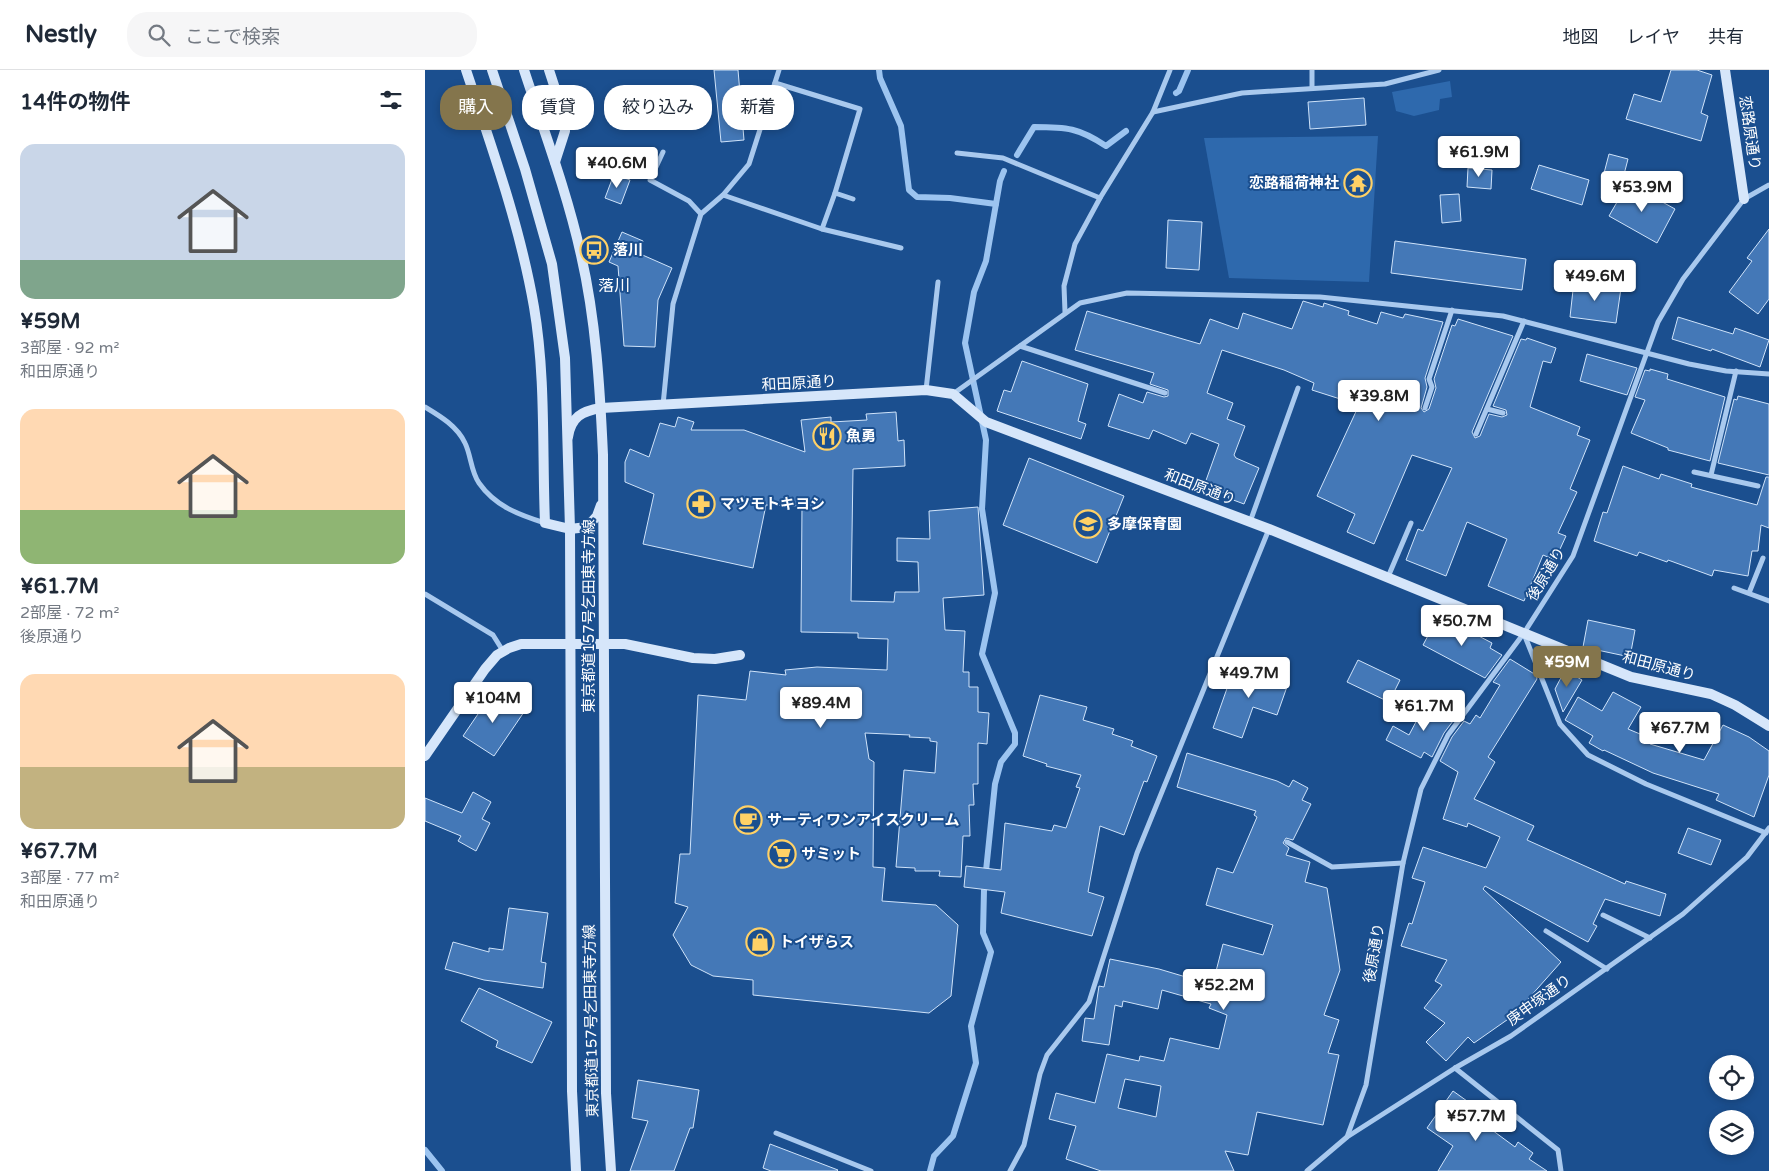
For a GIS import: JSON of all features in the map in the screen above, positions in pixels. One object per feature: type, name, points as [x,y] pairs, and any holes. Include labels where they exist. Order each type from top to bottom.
[{"type":"main road","points":[[466,70],[518,234],[534,309],[540,359],[545,523],[570,529],[587,527],[597,516],[603,499]]},
{"type":"main road","name":"東京都道157号乞田東寺方線","points":[[492,70],[525,169],[552,264],[565,358],[570,529],[572,1091],[576,1171]]},
{"type":"main road","name":"東京都道157号乞田東寺方線","points":[[524,70],[555,162],[582,258],[597,359],[601,408],[606,1093],[611,1171]]},
{"type":"main road","points":[[549,70],[564,116],[565,132],[555,162]]},
{"type":"main road","name":"恋路原通り","points":[[1725,70],[1744,199]]},
{"type":"main road","name":"和田原通り","points":[[567,437],[569,426],[576,416],[586,410],[601,408],[926,390],[953,394],[986,422],[1269,528],[1631,677],[1711,694],[1735,705],[1769,726]]},
{"type":"main road","points":[[571,642],[647,647],[693,658],[715,659],[740,655]]},
{"type":"main road","name":"東京都道157号乞田東寺方線","points":[[425,756],[485,669],[503,651],[521,644],[571,642]]},
{"type":"street","points":[[663,406],[673,304],[701,214],[723,195],[749,164],[779,70]]},
{"type":"street","points":[[1065,312],[1064,286],[1075,244],[1100,198],[1153,112],[1170,70]]},
{"type":"street","points":[[1311,87],[1312,70]]},
{"type":"street","points":[[1153,112],[1242,92],[1385,84],[1439,70]]},
{"type":"street","points":[[775,84],[860,109],[835,193],[821,229]]},
{"type":"street","points":[[663,152],[650,180],[689,201],[701,214]]},
{"type":"street","points":[[957,153],[1003,158],[1100,198]]},
{"type":"street","name":"後原通り","points":[[1347,1137],[1366,1085],[1403,863],[1421,789],[1431,766],[1459,719],[1524,633],[1560,580],[1579,540],[1658,322],[1683,279],[1744,199],[1769,185]]},
{"type":"street","points":[[835,193],[853,199]]},
{"type":"street","points":[[723,195],[821,229],[901,248]]},
{"type":"street","points":[[926,390],[938,282]]},
{"type":"street","points":[[953,394],[1080,303],[1127,294],[1320,297],[1503,316],[1689,364],[1736,372],[1769,374]]},
{"type":"street","points":[[1425,408],[1432,387],[1429,380],[1452,310]]},
{"type":"street","points":[[1476,434],[1524,321]]},
{"type":"street","points":[[1020,346],[1165,393]]},
{"type":"street","points":[[1711,475],[1736,372]]},
{"type":"street","points":[[1250,522],[1298,388]]},
{"type":"street","points":[[425,407],[449,422],[465,442],[478,482],[492,497],[515,513],[545,523]]},
{"type":"street","points":[[1487,409],[1503,413]]},
{"type":"street","points":[[1694,472],[1758,486]]},
{"type":"street","points":[[1388,577],[1411,523]]},
{"type":"street","points":[[1010,1171],[1024,1145],[1040,1074],[1047,1056],[1089,1002],[1137,853],[1269,528]]},
{"type":"street","points":[[1749,593],[1763,558]]},
{"type":"street","points":[[1735,588],[1769,601]]},
{"type":"street","points":[[425,594],[493,635],[503,651]]},
{"type":"street","points":[[1524,633],[1560,724],[1588,755],[1646,784],[1767,830]]},
{"type":"street","name":"庚申塚通り","points":[[1307,1171],[1347,1137],[1455,1068],[1511,1036],[1683,914],[1725,879],[1747,857],[1767,830]]},
{"type":"street","points":[[1287,842],[1332,867],[1403,863]]},
{"type":"street","points":[[1603,915],[1650,938]]},
{"type":"street","points":[[1546,931],[1607,969]]},
{"type":"street","points":[[1455,1068],[1558,1150],[1561,1171]]},
{"type":"street","points":[[776,1133],[871,1171]]},
{"type":"shaded area","points":[[1450,81],[1452,97],[1440,99],[1439,110],[1414,116],[1396,111],[1392,92]]},
{"type":"shaded area","points":[[1378,136],[1369,282],[1229,278],[1204,138]]},
{"type":"building","points":[[714,70],[738,70],[739,85],[722,85],[722,130],[743,130],[744,140],[721,142]]},
{"type":"building","points":[[1671,70],[1697,70],[1712,75],[1701,113],[1708,116],[1701,141],[1626,119],[1634,94],[1661,102]]},
{"type":"building","points":[[1364,98],[1366,125],[1310,129],[1308,102]]},
{"type":"building","points":[[1609,154],[1628,159],[1621,186],[1602,181]]},
{"type":"building","points":[[1539,165],[1589,180],[1582,205],[1531,189]]},
{"type":"building","points":[[1468,168],[1492,170],[1491,189],[1467,187]]},
{"type":"building","points":[[614,174],[630,180],[621,204],[605,198]]},
{"type":"building","points":[[1628,183],[1675,209],[1657,243],[1609,216]]},
{"type":"building","points":[[1459,194],[1461,221],[1442,223],[1440,195]]},
{"type":"building","points":[[1168,220],[1202,222],[1199,270],[1166,268]]},
{"type":"building","points":[[1769,229],[1769,299],[1758,314],[1729,292],[1752,261],[1747,258]]},
{"type":"building","points":[[622,232],[643,241],[638,253],[672,268],[658,300],[655,347],[624,346],[618,266],[609,262]]},
{"type":"building","points":[[1395,241],[1526,259],[1522,290],[1391,273]]},
{"type":"building","points":[[1574,281],[1621,288],[1616,323],[1570,317]]},
{"type":"building","points":[[1303,301],[1323,307],[1324,303],[1349,311],[1348,315],[1377,324],[1381,312],[1403,318],[1405,314],[1443,322],[1425,378],[1427,387],[1421,408],[1424,412],[1429,409],[1436,388],[1434,379],[1452,325],[1455,326],[1458,319],[1513,336],[1472,432],[1475,438],[1480,436],[1489,414],[1502,417],[1507,415],[1506,410],[1493,406],[1521,339],[1526,340],[1527,338],[1556,348],[1551,363],[1543,361],[1530,407],[1580,427],[1577,435],[1590,440],[1570,489],[1577,492],[1558,533],[1566,536],[1555,560],[1543,555],[1524,601],[1488,586],[1507,539],[1467,522],[1446,576],[1406,560],[1418,529],[1423,531],[1452,468],[1412,455],[1374,544],[1347,532],[1355,514],[1317,496],[1359,405],[1312,390],[1314,383],[1284,370],[1222,350],[1207,393],[1233,403],[1227,419],[1245,426],[1234,455],[1236,458],[1259,468],[1244,504],[1228,498],[1229,495],[1204,486],[1219,444],[1191,433],[1186,444],[1153,430],[1149,439],[1108,426],[1119,394],[1143,403],[1147,392],[1164,397],[1168,396],[1168,390],[1150,384],[1154,373],[1075,350],[1087,311],[1200,344],[1210,319],[1238,329],[1243,313],[1292,329]]},
{"type":"building","points":[[1678,317],[1733,334],[1735,328],[1769,340],[1760,367],[1712,349],[1711,351],[1672,339]]},
{"type":"building","points":[[1587,354],[1637,368],[1627,395],[1580,381]]},
{"type":"building","points":[[1022,361],[1088,384],[1078,421],[1086,424],[1081,439],[997,411],[1004,390],[1011,392]]},
{"type":"building","points":[[1650,369],[1668,374],[1667,379],[1725,397],[1710,461],[1668,450],[1668,448],[1631,433],[1645,400],[1635,397],[1645,370],[1650,371]]},
{"type":"building","points":[[1738,396],[1769,404],[1769,475],[1718,463],[1734,399],[1737,400]]},
{"type":"building","points":[[896,412],[898,441],[904,440],[905,466],[853,469],[851,601],[894,602],[895,592],[919,592],[918,562],[897,561],[897,538],[930,539],[929,511],[978,507],[984,595],[943,598],[945,630],[965,631],[963,672],[969,672],[969,687],[978,687],[978,712],[989,713],[987,744],[978,743],[978,784],[973,784],[974,805],[969,805],[970,836],[963,836],[961,877],[939,876],[940,871],[915,871],[915,868],[896,867],[904,770],[935,773],[937,742],[930,741],[930,738],[909,737],[910,735],[865,733],[869,759],[874,762],[873,867],[885,868],[882,901],[936,905],[958,925],[951,996],[929,1013],[753,995],[753,980],[713,976],[691,965],[673,935],[688,907],[675,903],[680,854],[690,854],[698,695],[746,700],[750,671],[786,675],[785,670],[817,667],[887,670],[888,639],[858,638],[858,633],[801,632],[802,506],[766,505],[753,568],[643,544],[654,494],[625,482],[625,462],[630,449],[649,457],[660,423],[675,427],[678,417],[694,422],[691,430],[744,430],[805,452],[801,420],[831,417],[831,422],[867,420],[866,414]]},
{"type":"building","points":[[1029,458],[1124,496],[1097,563],[1003,525]]},
{"type":"building","points":[[1623,466],[1659,479],[1661,474],[1692,484],[1691,487],[1757,505],[1766,477],[1769,477],[1769,528],[1761,525],[1758,551],[1752,551],[1748,576],[1714,570],[1712,576],[1668,560],[1667,562],[1639,552],[1637,556],[1594,541],[1603,512],[1607,513]]},
{"type":"building","points":[[1439,615],[1492,643],[1490,648],[1502,655],[1485,678],[1423,645]]},
{"type":"building","points":[[1588,620],[1635,630],[1630,657],[1583,647]]},
{"type":"building","points":[[1510,659],[1536,675],[1537,679],[1488,757],[1495,762],[1474,799],[1534,826],[1527,840],[1625,884],[1626,881],[1666,894],[1660,916],[1605,899],[1593,924],[1597,926],[1588,942],[1485,886],[1483,889],[1561,962],[1514,1015],[1474,1043],[1468,1037],[1446,1061],[1426,1042],[1445,1023],[1424,1008],[1442,985],[1435,981],[1447,960],[1401,946],[1409,923],[1412,924],[1425,882],[1412,878],[1423,847],[1486,868],[1500,837],[1468,823],[1467,827],[1443,819],[1458,772],[1440,761],[1452,737],[1464,721],[1470,724],[1476,715],[1480,718],[1500,685],[1493,682]]},
{"type":"building","points":[[1358,660],[1400,680],[1389,702],[1347,682]]},
{"type":"building","points":[[1236,663],[1289,681],[1277,715],[1253,707],[1242,738],[1213,728]]},
{"type":"building","points":[[1565,670],[1582,680],[1563,712],[1555,689]]},
{"type":"building","points":[[493,692],[524,712],[494,756],[463,736]]},
{"type":"building","points":[[1613,692],[1641,707],[1628,729],[1652,739],[1650,744],[1704,760],[1723,725],[1749,737],[1769,751],[1769,775],[1754,817],[1716,800],[1719,794],[1653,773],[1603,751],[1589,743],[1593,736],[1565,720],[1578,697],[1602,711]]},
{"type":"building","points":[[1040,695],[1087,707],[1083,720],[1114,729],[1112,734],[1133,741],[1131,746],[1157,756],[1147,782],[1144,781],[1124,835],[1100,826],[1088,892],[1104,897],[1092,936],[1001,913],[1005,892],[964,887],[966,866],[1001,870],[1005,823],[1052,831],[1054,825],[1066,828],[1080,788],[1076,787],[1081,775],[1046,766],[1047,764],[1023,756]]},
{"type":"building","points":[[1427,701],[1456,717],[1444,733],[1432,757],[1424,752],[1421,758],[1386,740],[1393,726],[1409,735]]},
{"type":"building","points":[[1187,753],[1277,781],[1289,787],[1293,780],[1308,788],[1302,800],[1311,804],[1293,840],[1286,838],[1283,843],[1289,848],[1286,855],[1310,862],[1305,882],[1327,888],[1340,970],[1324,1015],[1339,1020],[1328,1053],[1339,1055],[1323,1125],[1257,1112],[1248,1155],[1225,1151],[1234,1171],[1101,1171],[1066,1159],[1076,1126],[1049,1119],[1056,1093],[1095,1103],[1107,1054],[1139,1061],[1140,1056],[1164,1061],[1170,1038],[1219,1049],[1227,1015],[1209,1008],[1211,1004],[1162,990],[1158,1009],[1123,1001],[1122,1007],[1115,1005],[1109,1045],[1082,1041],[1085,1018],[1094,1019],[1099,986],[1104,987],[1110,959],[1159,969],[1196,980],[1197,977],[1213,983],[1223,944],[1263,955],[1273,925],[1206,905],[1217,868],[1233,873],[1257,817],[1254,815],[1256,811],[1177,787]],"holes":[[[1125,1079],[1161,1086],[1156,1117],[1118,1108]]]},
{"type":"building","points":[[473,792],[491,802],[482,819],[490,823],[476,851],[458,841],[461,836],[425,821],[425,798],[462,813]]},
{"type":"building","points":[[1688,828],[1721,840],[1711,865],[1678,853]]},
{"type":"building","points":[[509,908],[548,913],[541,962],[546,963],[543,988],[484,980],[445,969],[453,942],[489,952],[489,948],[503,950]]},
{"type":"building","points":[[479,988],[552,1022],[532,1063],[496,1047],[498,1041],[461,1021]]},
{"type":"building","points":[[638,1080],[699,1090],[693,1128],[690,1128],[674,1171],[630,1171],[648,1121],[632,1118]]},
{"type":"building","points":[[1453,1091],[1474,1106],[1469,1113],[1515,1147],[1518,1142],[1533,1153],[1529,1159],[1547,1171],[1438,1171],[1453,1146],[1427,1128]]},
{"type":"building","points":[[770,1144],[838,1170],[771,1171],[763,1168]]},
{"type":"waterway","points":[[879,70],[880,78],[901,126],[909,190],[917,197],[950,198],[996,204]]},
{"type":"waterway","points":[[1176,93],[1179,91],[1188,70]]},
{"type":"waterway","points":[[1017,155],[1034,127],[1055,127],[1080,132],[1106,146],[1126,131]]},
{"type":"waterway","points":[[930,1171],[934,1156],[953,1136],[976,1063],[971,1026],[991,952],[983,933],[984,890],[995,784],[1001,762],[1015,744],[1015,733],[982,654],[995,593],[982,509],[986,440],[965,343],[974,292],[986,261],[1000,181],[1004,171]]},
{"type":"waterway","points":[[425,1150],[442,1171]]},
{"type":"place","name":"恋路稲荷神社","points":[[1358,183]]},
{"type":"place","name":"落川","points":[[594,250]]},
{"type":"place","name":"魚勇","points":[[827,436]]},
{"type":"place","name":"マツモトキヨシ","points":[[701,504]]},
{"type":"place","name":"多摩保育園","points":[[1088,524]]},
{"type":"place","name":"サーティワンアイスクリーム","points":[[748,820]]},
{"type":"place","name":"サミット","points":[[782,854]]},
{"type":"place","name":"トイザらス","points":[[760,942]]},
{"type":"district","name":"落川","points":[[614,285]]}]
